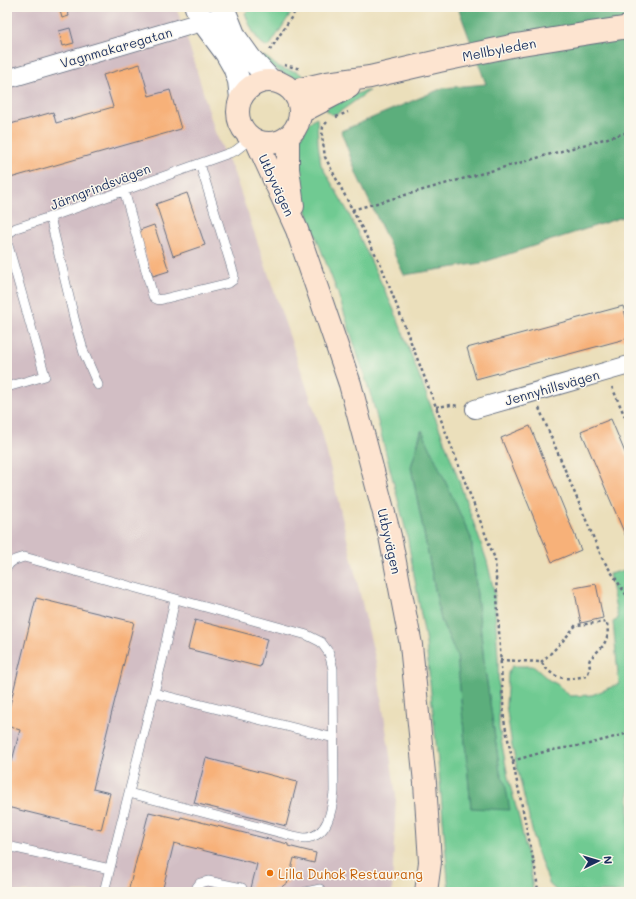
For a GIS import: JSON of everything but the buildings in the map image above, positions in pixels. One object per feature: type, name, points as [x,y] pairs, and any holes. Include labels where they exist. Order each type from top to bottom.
[{"type":"main road","name":"Mellbyleden","points":[[292,91],[327,83],[370,77],[504,48],[629,27]]},
{"type":"main road","name":"Mellbyleden","points":[[309,107],[370,77]]},
{"type":"main road","points":[[241,98],[244,93],[259,82],[271,81],[282,84],[292,91],[298,100],[309,107],[288,137]]},
{"type":"main road","name":"Utbyvägen","points":[[241,98],[238,117],[243,129],[254,139],[265,143],[275,143],[288,137],[288,169],[297,230]]},
{"type":"main road","name":"Utbyvägen","points":[[254,139],[297,230],[350,384],[390,536],[411,645],[425,783],[430,862],[426,892]]},
{"type":"main road","name":"Utbyvägen","points":[[430,862],[438,892]]},
{"type":"street","name":"Vagnmakaregatan","points":[[7,79],[200,14],[224,11]]},
{"type":"street","points":[[224,11],[235,37],[250,58],[271,81]]},
{"type":"street","name":"Utbyvägen","points":[[200,14],[234,67],[239,81],[241,98]]},
{"type":"street","name":"Jennyhillsvägen","points":[[475,409],[629,365]]},
{"type":"lane","name":"Järngrindsvägen","points":[[98,385],[84,353],[75,322],[50,217],[234,151],[254,139]]},
{"type":"lane","points":[[124,190],[152,296],[155,299],[163,299],[229,283],[233,280],[234,275],[200,164]]},
{"type":"lane","points":[[7,387],[45,376],[9,259],[7,242],[8,234],[16,228],[50,217]]},
{"type":"lane","points":[[7,567],[14,560],[24,557],[307,635],[321,642],[328,653],[333,669],[334,792],[328,820],[322,830],[315,836],[304,838],[293,836],[129,793]]},
{"type":"lane","points":[[104,892],[176,599]]},
{"type":"lane","points":[[154,693],[334,738]]},
{"type":"lane","points":[[7,846],[110,869]]},
{"type":"lane","points":[[195,892],[200,883],[208,881],[242,888]]},
{"type":"lane","points":[[306,892],[320,889]]},
{"type":"path","points":[[267,55],[298,7]]},
{"type":"path","points":[[309,107],[323,112],[328,120],[323,127],[322,132],[325,156],[381,265],[495,559],[504,720],[536,873],[538,892]]},
{"type":"path","points":[[352,210],[629,132]]},
{"type":"path","points":[[606,372],[629,426]]},
{"type":"path","points":[[533,393],[602,558],[629,599]]},
{"type":"path","points":[[436,407],[451,405],[475,409]]},
{"type":"path","points":[[500,660],[541,662],[565,640],[576,625],[608,622],[608,635],[603,646],[590,659],[590,668],[587,676],[568,679],[554,676],[541,662]]},
{"type":"path","points":[[512,761],[547,751],[588,744],[629,734]]},
{"type":"shaded area","points":[[7,7],[176,7],[215,132],[234,173],[322,432],[376,662],[396,795],[392,892],[7,892]]},
{"type":"green space","points":[[258,7],[295,7],[269,47],[257,38],[245,13]]},
{"type":"green space","points":[[458,7],[629,7],[629,215],[481,263],[404,275],[357,175],[341,131],[443,88],[486,84]]},
{"type":"green space","points":[[263,56],[279,67],[300,74],[303,78],[292,77],[275,69],[261,60]]},
{"type":"green space","points":[[369,91],[336,114],[329,113],[326,108],[349,96]]},
{"type":"green space","points":[[316,117],[321,165],[347,210],[394,310],[453,464],[487,561],[494,591],[498,658],[499,728],[508,777],[531,873],[533,892],[500,892],[496,888],[490,890],[490,892],[449,892],[426,643],[407,535],[372,399],[338,294],[310,221],[296,175],[300,139],[309,123]],"holes":[[[421,431],[471,538],[484,662],[500,772],[505,783],[471,808],[457,655],[441,620],[411,467]]]},
{"type":"green space","points":[[422,430],[471,538],[484,662],[500,772],[505,783],[510,810],[471,808],[457,656],[441,620],[411,467]]},
{"type":"green space","points":[[629,569],[629,892],[558,892],[550,885],[537,851],[512,746],[506,705],[508,673],[512,666],[533,666],[570,696],[592,695],[619,684],[613,622],[618,619],[609,574]]},
{"type":"place","name":"Lilla Duhok Restaurang","points":[[270,873]]}]
